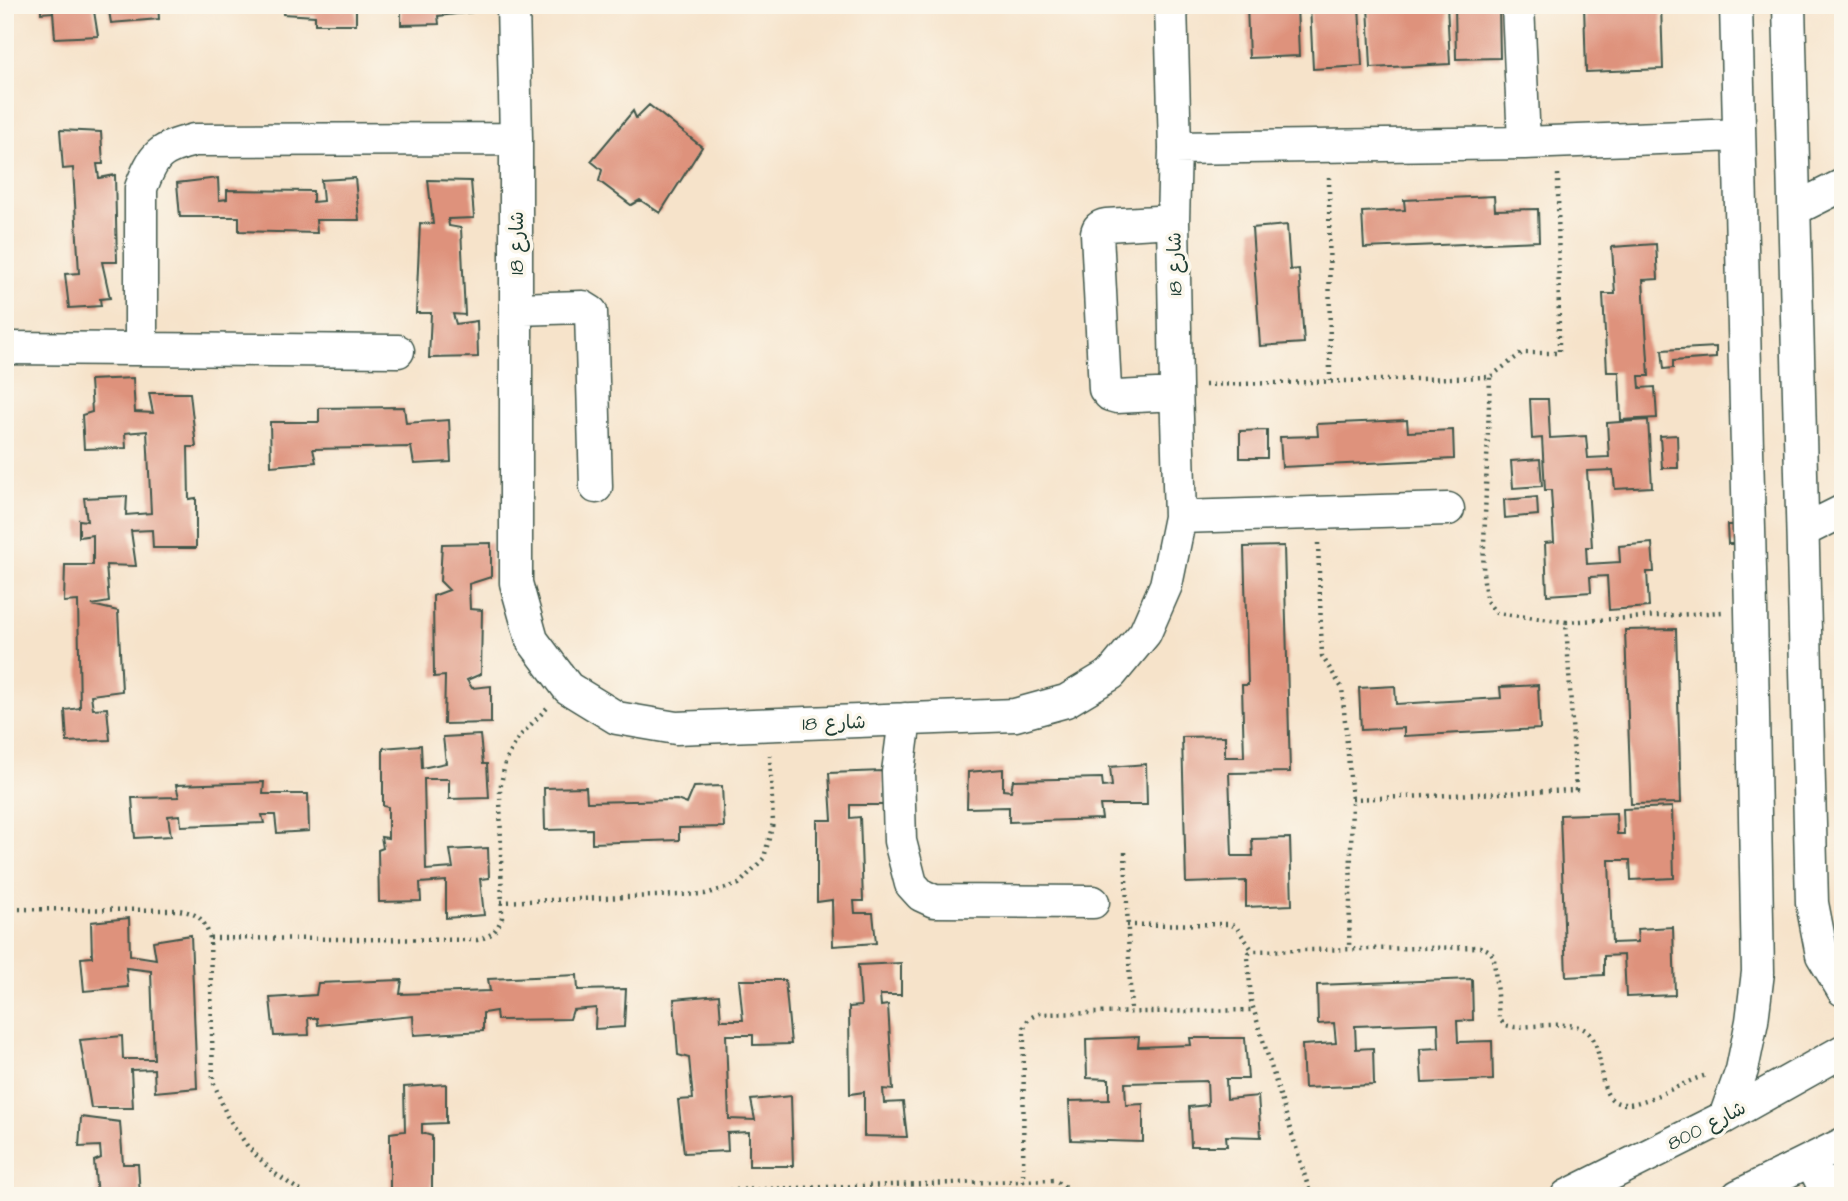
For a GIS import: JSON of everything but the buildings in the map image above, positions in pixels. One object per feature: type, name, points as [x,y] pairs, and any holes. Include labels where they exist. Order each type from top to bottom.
[{"type":"street","name":"شارع 18","points":[[513,5],[516,139],[516,583],[532,640],[568,688],[617,718],[676,728],[1015,715],[1066,701],[1111,674],[1145,633],[1166,585],[1180,517],[1171,5]]},
{"type":"street","points":[[1518,5],[1524,143]]},
{"type":"street","points":[[1725,1117],[1742,1070],[1758,972],[1736,5]]},
{"type":"street","points":[[1789,5],[1812,902],[1822,955],[1843,990]]},
{"type":"street","points":[[1175,148],[1524,143],[1739,135]]},
{"type":"street","points":[[141,349],[141,188],[150,164],[169,147],[194,140],[516,139]]},
{"type":"street","points":[[1795,209],[1843,185]]},
{"type":"street","points":[[1173,221],[1101,225],[1097,233],[1105,389],[1117,397],[1176,390]]},
{"type":"street","points":[[516,309],[583,307],[591,312],[596,487]]},
{"type":"street","points":[[5,348],[398,351]]},
{"type":"street","points":[[1180,517],[1448,509]]},
{"type":"street","points":[[1803,530],[1843,511]]},
{"type":"street","points":[[905,719],[898,772],[900,841],[911,884],[920,895],[934,901],[1093,902]]},
{"type":"street","name":"شارع 800","points":[[1567,1196],[1725,1117],[1843,1052]]},
{"type":"street","points":[[1738,1196],[1843,1144]]},
{"type":"street","points":[[1811,1160],[1828,1196]]},
{"type":"path","points":[[1176,390],[1330,381],[1490,377],[1522,353],[1559,353],[1558,142]]},
{"type":"path","points":[[1329,145],[1330,381]]},
{"type":"path","points":[[1490,377],[1483,572],[1486,600],[1496,613],[1566,621],[1751,610]]},
{"type":"path","points":[[1316,514],[1322,656],[1342,688],[1352,799],[1349,949]]},
{"type":"path","points":[[1352,799],[1576,790],[1566,621]]},
{"type":"path","points":[[211,939],[477,940],[489,937],[498,928],[502,917],[500,790],[505,763],[518,738],[568,688]]},
{"type":"path","points":[[501,902],[705,894],[739,884],[764,858],[773,823],[769,724]]},
{"type":"path","points":[[1125,852],[1131,1012]]},
{"type":"path","points":[[5,909],[179,910],[194,913],[205,923],[211,939],[213,1080],[227,1115],[248,1147],[274,1173],[305,1194]]},
{"type":"path","points":[[1127,925],[1230,925],[1237,928],[1253,951]]},
{"type":"path","points":[[1311,1196],[1254,1010],[1248,958],[1253,951],[1486,948],[1492,952],[1494,958],[1499,1019],[1505,1026],[1577,1026],[1586,1030],[1597,1045],[1603,1085],[1610,1098],[1622,1104],[1636,1103],[1704,1076],[1742,1070]]},
{"type":"path","points":[[1023,1182],[1024,1030],[1031,1016],[1254,1010]]},
{"type":"path","points":[[688,1196],[701,1191],[1053,1180],[1073,1191],[1076,1196]]}]
